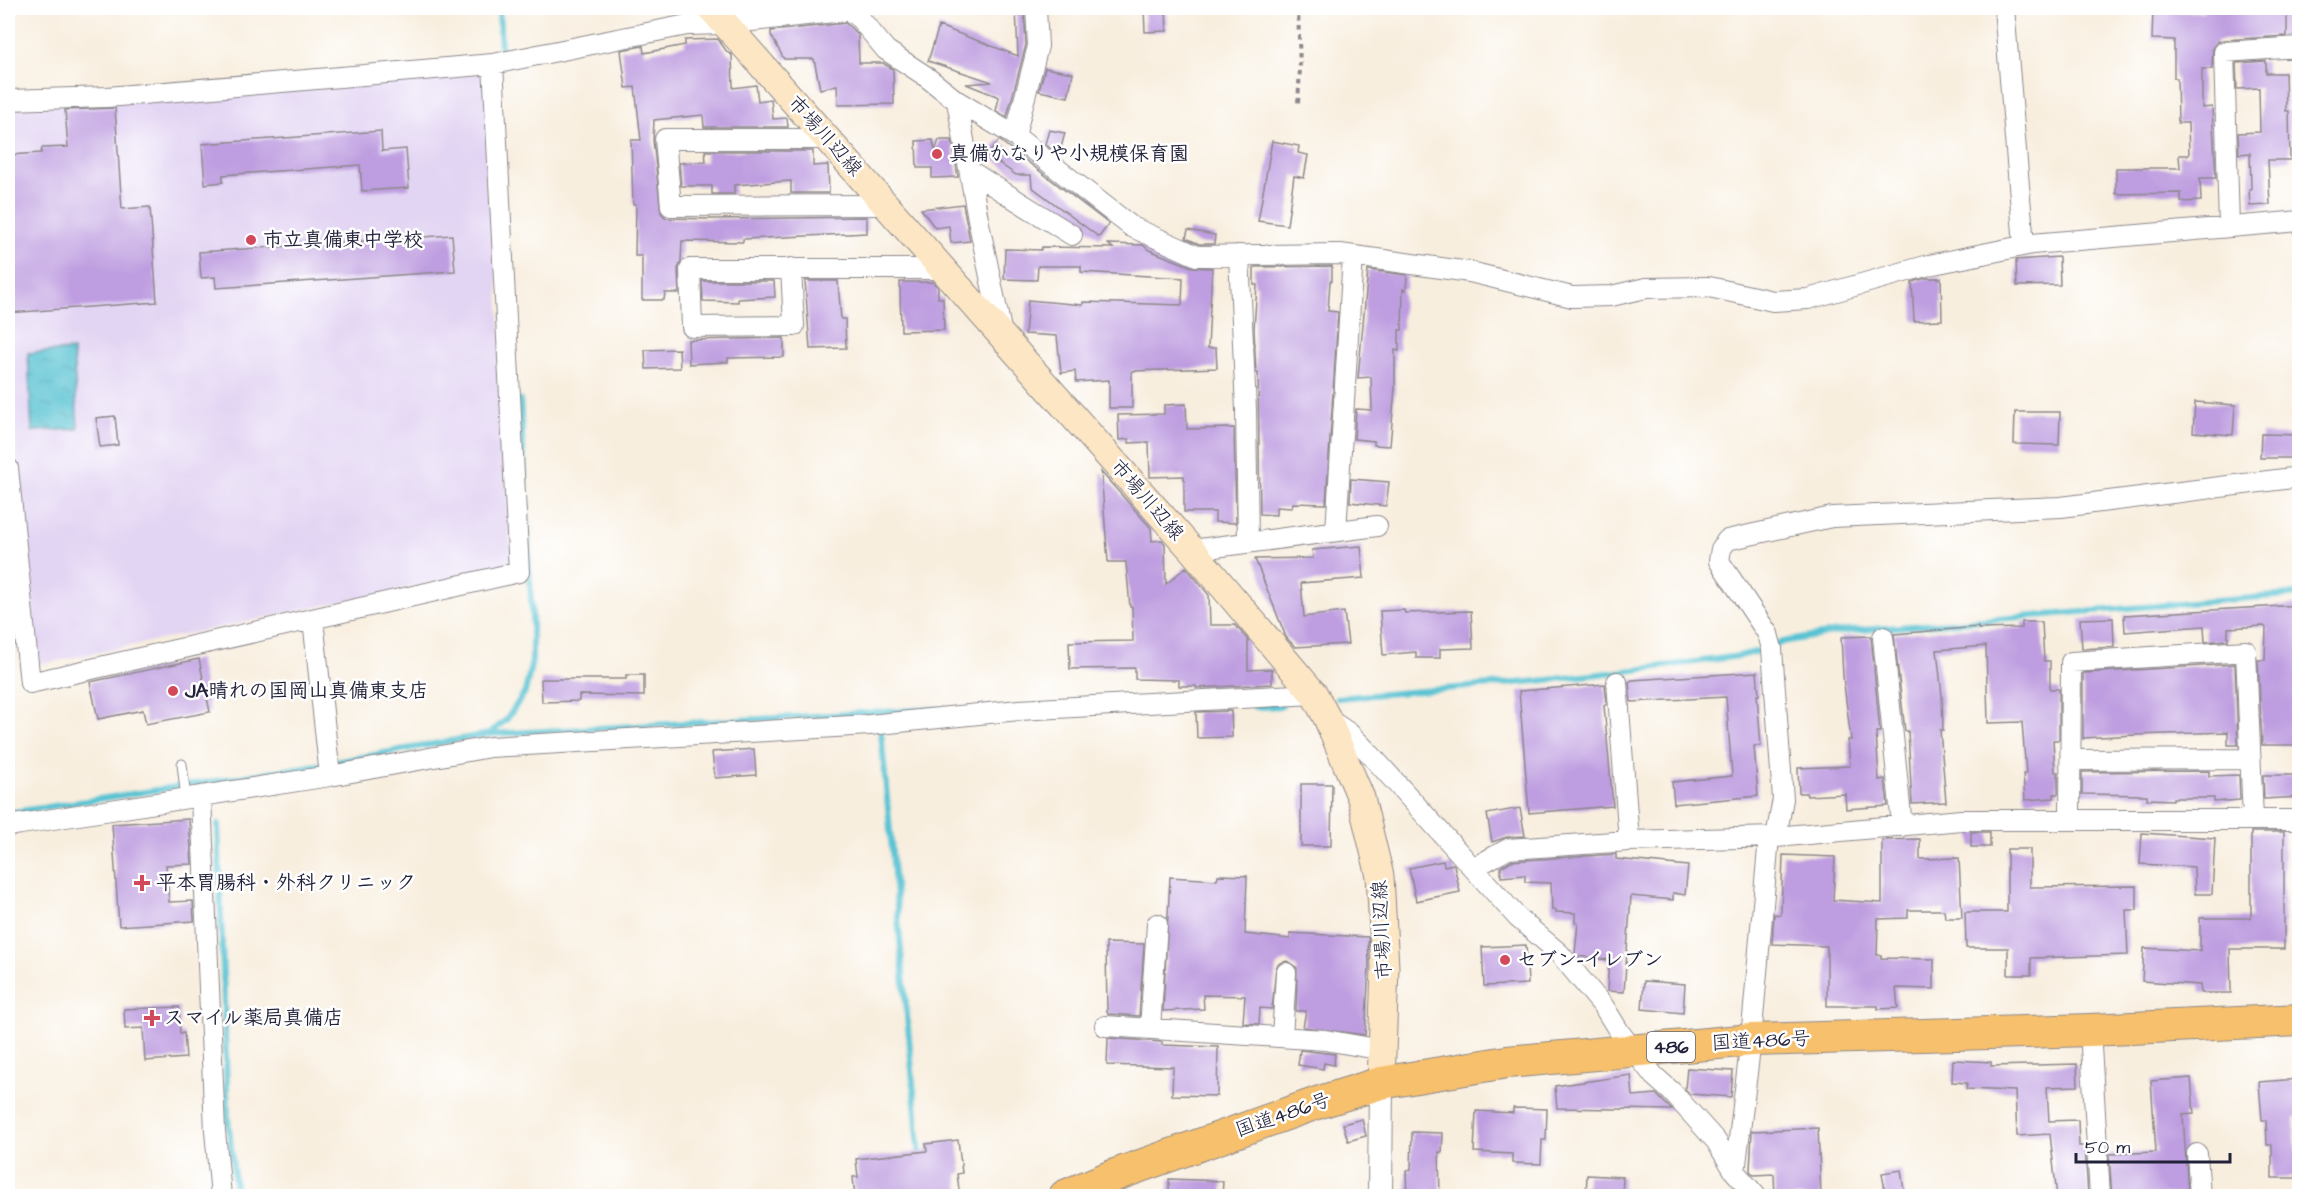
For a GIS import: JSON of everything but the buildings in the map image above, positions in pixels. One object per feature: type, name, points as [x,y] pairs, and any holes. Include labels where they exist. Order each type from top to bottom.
[{"type":"highway","name":"国道486号","points":[[1065,1197],[1115,1175],[1317,1103],[1382,1083],[1507,1062],[1751,1040],[2090,1030],[2300,1020]]},
{"type":"main road","name":"市場川辺線","points":[[718,16],[1192,550],[1314,694],[1327,718],[1361,798],[1380,876],[1385,967],[1382,1083]]},
{"type":"street","points":[[1015,136],[1038,46],[1036,8]]},
{"type":"street","points":[[2004,8],[2024,245]]},
{"type":"street","points":[[8,100],[107,97],[492,64],[687,25],[718,16],[851,9],[886,50],[924,75],[957,101],[1015,136],[1132,227],[1197,256],[1340,254],[1470,272],[1572,297],[1611,296],[1646,288],[1709,286],[1773,301],[1808,300],[1929,265],[2024,245],[2300,221]]},
{"type":"street","points":[[2229,226],[2224,52],[2300,47]]},
{"type":"street","points":[[8,468],[30,683],[519,572],[492,64]]},
{"type":"street","points":[[957,101],[1002,335]]},
{"type":"street","points":[[826,138],[665,139],[671,206],[886,205]]},
{"type":"street","points":[[970,171],[1072,235]]},
{"type":"street","points":[[1239,255],[1246,410],[1248,543]]},
{"type":"street","points":[[1336,531],[1353,256]]},
{"type":"street","points":[[791,268],[794,326],[692,327],[690,269],[791,268],[942,269]]},
{"type":"street","points":[[1735,1172],[1773,837],[1783,799],[1771,646],[1768,634],[1719,561],[1721,549],[1727,540],[1832,517],[2061,507],[2300,477]]},
{"type":"street","points":[[1192,550],[1377,526]]},
{"type":"street","points":[[313,620],[328,767]]},
{"type":"street","points":[[1883,637],[1902,826]]},
{"type":"street","points":[[2070,820],[2071,662],[2246,651],[2253,820]]},
{"type":"street","points":[[1617,682],[1629,841]]},
{"type":"street","points":[[8,826],[328,767],[490,747],[869,725],[1019,710],[1314,694]]},
{"type":"street","points":[[1327,718],[1349,733],[1370,754],[1518,918],[1559,953],[1604,1007],[1654,1076],[1672,1092],[1716,1141],[1735,1172],[1756,1197]]},
{"type":"street","points":[[2071,760],[2250,759]]},
{"type":"street","points":[[189,792],[221,1197]]},
{"type":"street","points":[[1473,868],[1508,849],[1629,841],[1773,837],[1961,820],[2300,819]]},
{"type":"street","points":[[1150,1029],[1157,924]]},
{"type":"street","points":[[1282,1037],[1286,973]]},
{"type":"street","points":[[1105,1026],[1325,1040],[1383,1050]]},
{"type":"street","points":[[2090,1030],[2100,1197]]},
{"type":"street","points":[[1380,1197],[1382,1083]]},
{"type":"street","points":[[2197,1154],[2200,1197]]},
{"type":"lane","points":[[182,764],[189,792]]},
{"type":"path","points":[[1298,8],[1300,68],[1298,104]]},
{"type":"shaded area","name":"市立真備東中学校","points":[[487,72],[512,566],[38,665],[8,372],[8,108]]},
{"type":"water","points":[[73,350],[78,429],[32,431],[28,353]]},
{"type":"waterway","points":[[499,8],[501,51]]},
{"type":"waterway","points":[[489,734],[507,719],[525,692],[532,661],[532,615],[520,400]]},
{"type":"waterway","points":[[1337,698],[1539,681],[1635,670],[1739,656],[1783,642],[1838,632],[2300,594]]},
{"type":"waterway","points":[[1255,707],[1282,706]]},
{"type":"waterway","points":[[8,813],[318,765],[489,734],[937,709]]},
{"type":"waterway","points":[[881,732],[920,1158]]},
{"type":"waterway","points":[[218,824],[228,1119],[236,1196]]},
{"type":"place","name":"真備かなりや小規模保育園","points":[[937,154]]},
{"type":"place","name":"市立真備東中学校","points":[[251,240]]},
{"type":"place","name":"JA晴れの国岡山真備東支店","points":[[173,691]]},
{"type":"place","name":"平本胃腸科・外科クリニック","points":[[142,883]]},
{"type":"place","name":"セブン-イレブン","points":[[1505,960]]},
{"type":"place","name":"スマイル薬局真備店","points":[[152,1018]]}]
